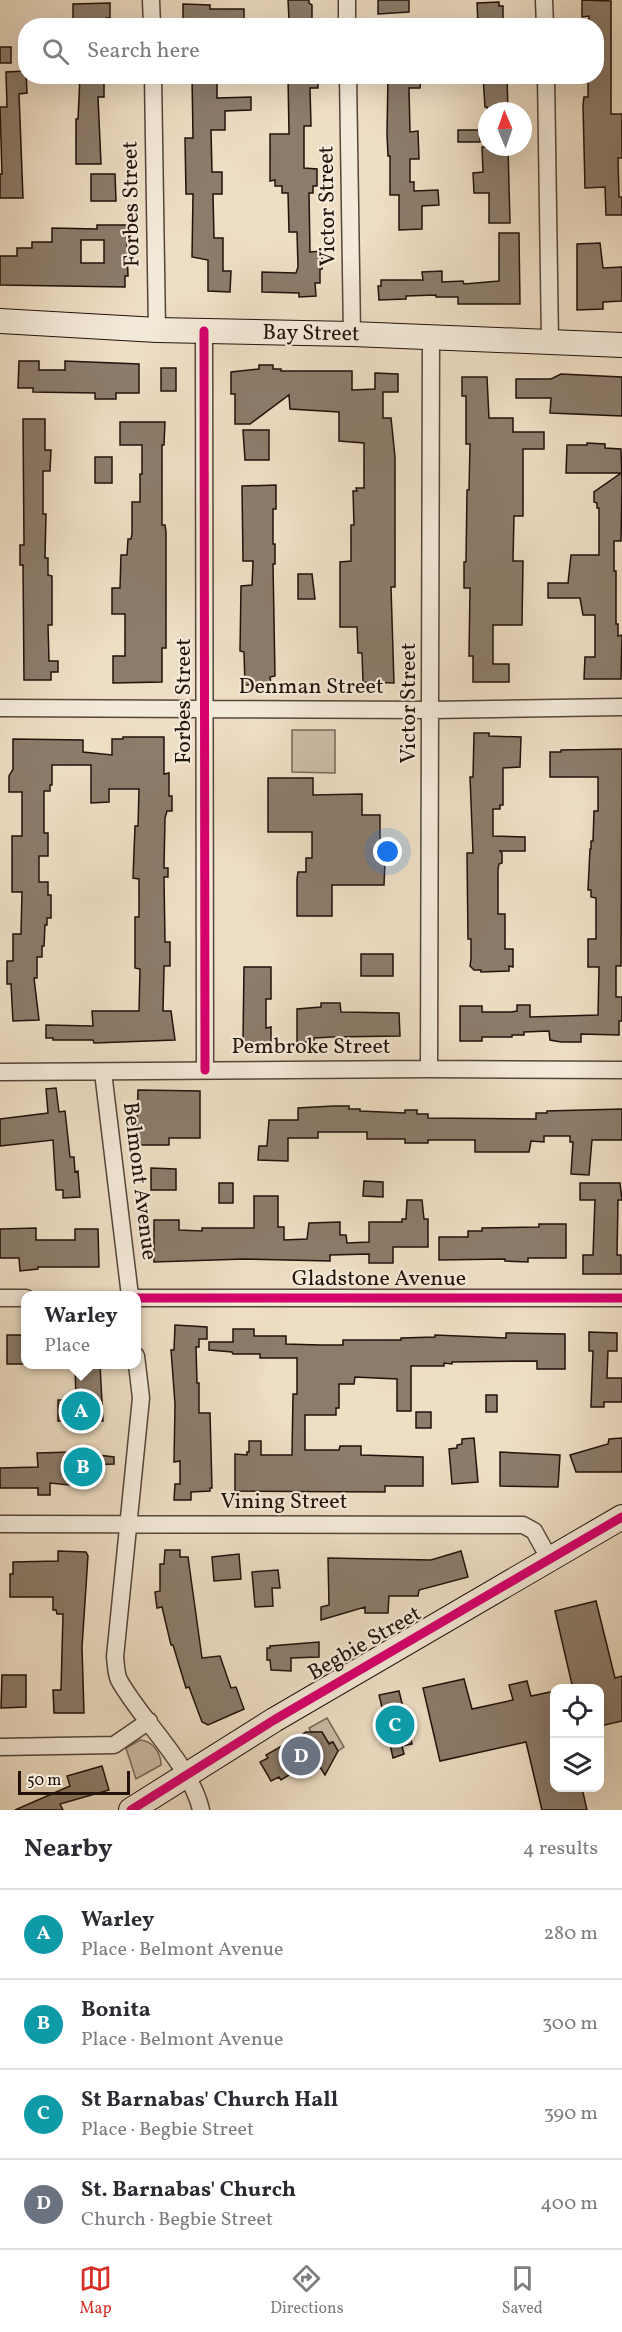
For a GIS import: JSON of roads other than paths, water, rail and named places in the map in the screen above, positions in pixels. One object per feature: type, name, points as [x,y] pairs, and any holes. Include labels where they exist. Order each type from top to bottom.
[{"type":"main road","name":"Bay Street","points":[[0,321],[156,330],[352,334],[622,345]]},
{"type":"main road","name":"Begbie Street","points":[[131,1810],[274,1720],[622,1517]]},
{"type":"street","points":[[151,0],[152,18]]},
{"type":"street","points":[[347,0],[347,18]]},
{"type":"street","points":[[544,0],[545,18]]},
{"type":"street","name":"Forbes Street","points":[[153,84],[156,330]]},
{"type":"street","name":"Victor Street","points":[[348,84],[352,334]]},
{"type":"street","points":[[546,84],[550,342]]},
{"type":"street","name":"Forbes Street","points":[[204,331],[205,1070]]},
{"type":"street","name":"Victor Street","points":[[429,1069],[431,338]]},
{"type":"street","name":"Denman Street","points":[[0,708],[431,710],[622,707]]},
{"type":"street","name":"Pembroke Street","points":[[0,1072],[622,1070]]},
{"type":"street","name":"Belmont Avenue","points":[[103,1072],[129,1291]]},
{"type":"street","points":[[0,1298],[21,1298]]},
{"type":"street","name":"Gladstone Avenue","points":[[141,1298],[622,1298]]},
{"type":"street","points":[[138,1369],[141,1398],[115,1657],[118,1678],[185,1776],[198,1797],[201,1810]]},
{"type":"street","name":"Vining Street","points":[[0,1524],[523,1525],[534,1531],[549,1558]]},
{"type":"street","points":[[0,1747],[114,1745],[149,1721]]},
{"type":"place","name":"Warley","points":[[81,1411]]},
{"type":"place","name":"Bonita","points":[[83,1467]]},
{"type":"place","name":"St Barnabas' Church Hall","points":[[395,1725]]},
{"type":"place","name":"St. Barnabas' Church","points":[[301,1756]]}]
